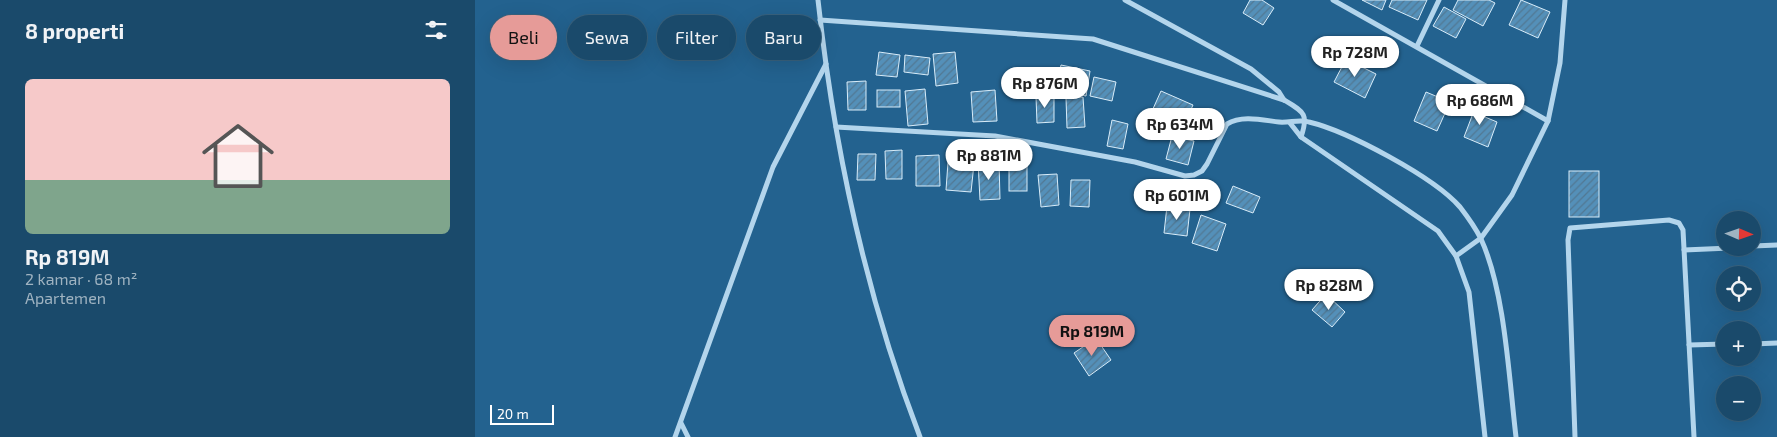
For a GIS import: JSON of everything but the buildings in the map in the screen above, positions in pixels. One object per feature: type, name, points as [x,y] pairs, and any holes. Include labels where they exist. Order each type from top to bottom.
[{"type":"street","points":[[818,0],[820,15]]},
{"type":"street","points":[[1125,0],[1251,69],[1279,92],[1285,100]]},
{"type":"street","points":[[1333,0],[1547,121]]},
{"type":"street","points":[[1417,46],[1439,0]]},
{"type":"street","points":[[1457,256],[1481,238],[1512,196],[1547,121],[1560,63],[1565,0]]},
{"type":"street","points":[[821,20],[1093,38],[1285,100],[1305,115],[1306,121],[1301,137]]},
{"type":"street","points":[[821,27],[848,198],[903,392],[921,437]]},
{"type":"street","points":[[675,437],[773,167],[826,63]]},
{"type":"street","points":[[836,127],[995,136],[1194,176],[1207,164],[1227,124],[1234,120],[1290,123],[1306,121],[1341,131],[1420,175],[1460,206],[1481,238],[1495,284],[1516,437]]},
{"type":"street","points":[[1290,123],[1301,137],[1438,231],[1457,256],[1469,292],[1485,437]]},
{"type":"street","points":[[1575,437],[1568,240],[1570,228],[1669,220],[1679,223],[1683,230],[1694,437]]},
{"type":"street","points":[[1761,245],[1777,244]]},
{"type":"street","points":[[1684,250],[1716,249]]},
{"type":"street","points":[[1761,344],[1777,343]]},
{"type":"street","points":[[1689,345],[1716,344]]},
{"type":"street","points":[[681,423],[688,437]]}]
